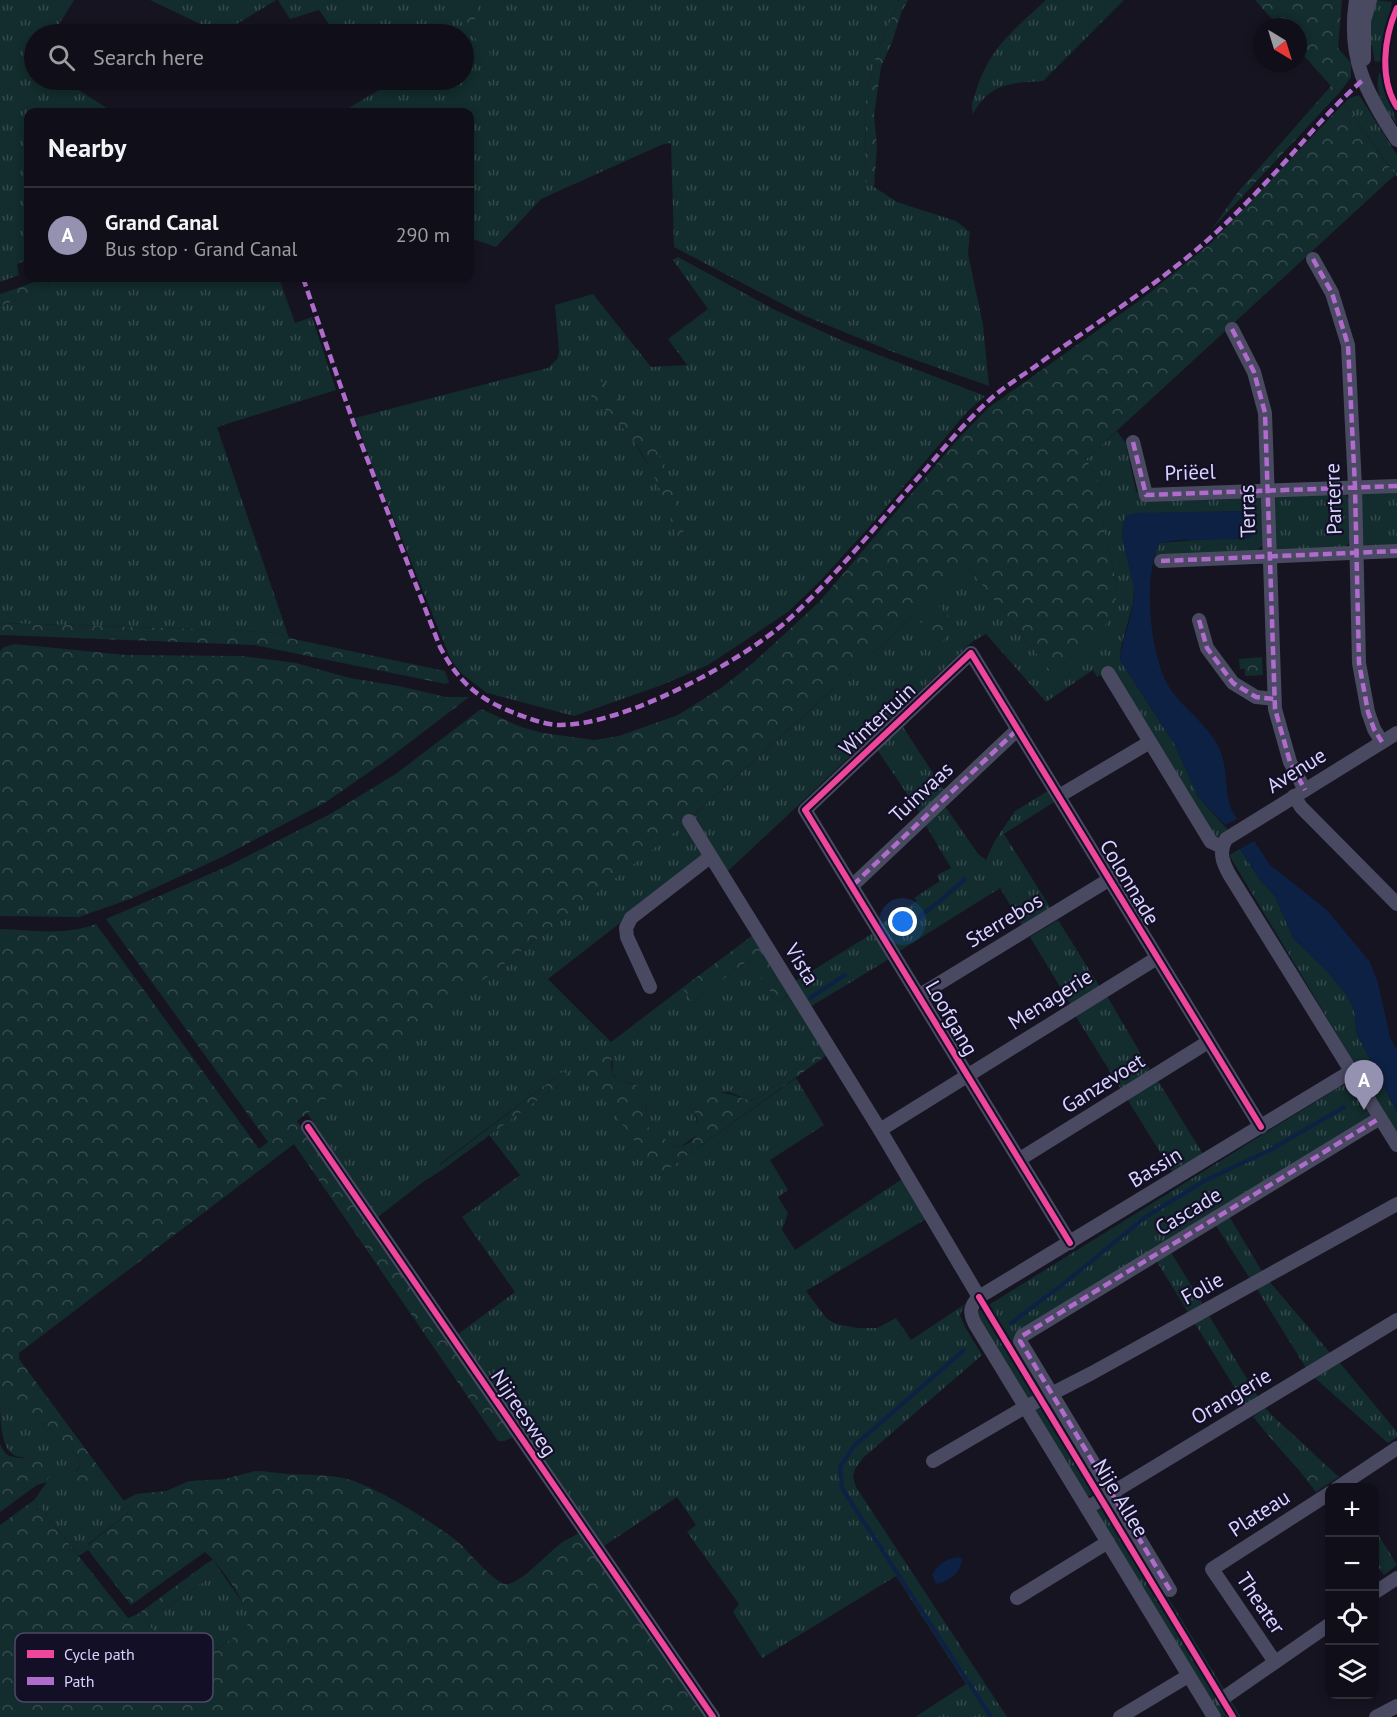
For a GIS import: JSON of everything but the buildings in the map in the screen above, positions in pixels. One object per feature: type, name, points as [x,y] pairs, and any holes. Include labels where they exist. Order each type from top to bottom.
[{"type":"street","points":[[1356,0],[1352,21],[1358,69],[1374,106],[1397,140]]},
{"type":"street","points":[[1364,80],[1362,45],[1364,21],[1370,0]]},
{"type":"street","name":"Parterre","points":[[1313,259],[1332,293],[1348,345],[1355,487],[1359,663],[1368,712],[1382,742]]},
{"type":"street","name":"Terras","points":[[1232,329],[1254,372],[1265,413],[1274,699],[1278,723],[1300,793],[1301,807],[1397,904]]},
{"type":"street","name":"Priëel","points":[[1133,442],[1146,495],[1397,486]]},
{"type":"street","points":[[1161,561],[1397,551]]},
{"type":"street","points":[[1199,620],[1207,648],[1233,683],[1256,697],[1274,699]]},
{"type":"street","name":"Colonnade","points":[[971,653],[1261,1127]]},
{"type":"street","name":"Wintertuin","points":[[805,810],[971,653]]},
{"type":"street","points":[[1108,674],[1210,842],[1222,847],[1221,856],[1225,867],[1397,1145]]},
{"type":"street","name":"Tuinvaas","points":[[853,885],[1018,729]]},
{"type":"street","name":"Avenue","points":[[1222,847],[1226,839],[1397,733]]},
{"type":"street","points":[[1059,796],[1150,742]]},
{"type":"street","name":"Loofgang","points":[[805,810],[1070,1243]]},
{"type":"street","name":"Vista","points":[[688,821],[880,1130],[980,1297]]},
{"type":"street","points":[[650,987],[627,937],[626,928],[631,918],[710,856]]},
{"type":"street","name":"Sterrebos","points":[[920,995],[1110,879]]},
{"type":"street","name":"Menagerie","points":[[967,1076],[1157,958]]},
{"type":"street","name":"Ganzevoet","points":[[1020,1159],[1208,1042]]},
{"type":"street","name":"Bassin","points":[[980,1297],[1350,1072]]},
{"type":"street","points":[[880,1130],[967,1076]]},
{"type":"street","name":"Cascade","points":[[1020,1341],[1022,1336],[1380,1119]]},
{"type":"street","name":"Nijreesweg","points":[[308,1127],[713,1717]]},
{"type":"street","name":"Folie","points":[[1025,1407],[1397,1204]]},
{"type":"street","name":"Nije Allee","points":[[980,1297],[971,1307],[972,1319],[1214,1717]]},
{"type":"street","name":"Orangerie","points":[[1087,1508],[1397,1320]]},
{"type":"street","name":"Nije Allee","points":[[1020,1341],[1170,1590]]},
{"type":"street","points":[[933,1461],[1025,1407]]},
{"type":"street","points":[[1344,1483],[1397,1448]]},
{"type":"street","name":"Plateau","points":[[1212,1569],[1325,1496]]},
{"type":"street","name":"Nije Allee","points":[[1017,1598],[1108,1542]]},
{"type":"street","name":"Theater","points":[[1212,1569],[1275,1662]]},
{"type":"street","points":[[1377,1591],[1397,1578]]},
{"type":"street","name":"Theater","points":[[1222,1699],[1325,1627]]},
{"type":"street","points":[[1120,1717],[1188,1676]]},
{"type":"street","points":[[1376,1717],[1397,1706]]},
{"type":"green space","points":[[0,0],[74,0],[59,24],[24,24],[24,90],[79,90],[107,108],[24,108],[24,261],[17,264],[19,275],[0,282]]},
{"type":"green space","points":[[150,0],[276,0],[237,24],[200,24]]},
{"type":"green space","points":[[278,0],[899,0],[876,56],[866,94],[865,181],[897,202],[956,221],[970,232],[968,254],[983,325],[989,386],[893,352],[805,316],[674,247],[671,143],[661,145],[541,199],[496,247],[474,239],[474,108],[349,108],[379,90],[474,90],[474,24],[329,24],[319,10],[290,19]]},
{"type":"green space","points":[[465,0],[481,0],[474,22],[493,59],[474,37],[474,24],[463,24],[460,20]]},
{"type":"green space","points":[[899,0],[908,0],[881,67],[874,115],[877,147],[874,187],[865,181],[866,94],[876,56]]},
{"type":"green space","points":[[1046,0],[1124,0],[1043,81],[1011,84],[994,90],[979,104],[973,114],[974,98],[989,61],[1014,29]]},
{"type":"green space","points":[[1255,0],[1342,0],[1338,48],[1351,63],[1351,77],[1340,92],[1211,230],[1238,192],[1331,86],[1307,59],[1307,18],[1271,18]]},
{"type":"green space","points":[[1376,0],[1392,2],[1381,61],[1375,62],[1372,46],[1370,46],[1370,11]]},
{"type":"green space","points":[[1379,73],[1382,75],[1397,124],[1381,101],[1378,88]]},
{"type":"green space","points":[[1359,95],[1397,155],[1397,177],[1344,103]]},
{"type":"green space","points":[[1344,103],[1395,175],[1086,459],[1101,486],[1101,517],[1117,584],[1115,612],[1094,640],[1052,673],[968,567],[675,832],[297,1121],[515,1436],[505,1441],[498,1441],[294,1144],[19,1353],[19,1359],[104,1474],[80,1489],[76,1488],[71,1480],[81,1465],[79,1459],[46,1424],[37,1423],[9,1399],[0,1396],[0,929],[60,931],[96,924],[259,1149],[268,1142],[106,919],[226,867],[332,813],[397,773],[481,709],[521,727],[543,733],[594,740],[619,736],[678,715],[721,688],[753,663],[819,602],[958,439],[988,408],[1143,298],[1211,243]]},
{"type":"green space","points":[[678,257],[773,309],[843,341],[985,396],[967,412],[821,580],[788,612],[708,665],[662,685],[574,716],[487,693],[462,674],[451,660],[355,418],[548,368],[558,358],[559,351],[555,305],[593,294],[651,367],[687,365],[668,339],[708,309],[673,260]],"holes":[[[596,377],[637,418],[687,546],[680,548],[654,474],[629,434],[613,417]]]},
{"type":"green space","points":[[34,282],[48,282],[50,288],[0,306],[0,294]]},
{"type":"green space","points":[[48,282],[280,282],[295,323],[312,317],[336,390],[217,427],[289,638],[277,633],[229,630],[0,623],[0,306],[50,288]]},
{"type":"green space","points":[[596,376],[637,418],[667,469],[687,546],[680,548],[659,487],[636,444],[591,396]]},
{"type":"green space","points":[[1117,431],[1126,444],[1136,491],[1142,498],[1258,497],[1261,500],[1263,545],[1255,552],[1154,555],[1160,543],[1254,535],[1252,513],[1242,511],[1127,515],[1122,535],[1134,587],[1133,604],[1121,647],[1120,660],[1175,745],[1199,798],[1229,831],[1216,839],[1110,669],[1097,677],[1093,670],[1046,702],[986,634],[973,641],[727,872],[693,816],[968,567],[1052,673],[1094,640],[1114,612],[1117,584],[1101,517],[1101,486],[1086,459]]},
{"type":"green space","points":[[1397,490],[1397,547],[1363,546],[1359,496],[1362,493]]},
{"type":"green space","points":[[1344,493],[1349,499],[1351,541],[1343,549],[1278,550],[1275,548],[1274,496]]},
{"type":"green space","points":[[939,606],[958,626],[938,645],[919,625]]},
{"type":"green space","points":[[0,623],[277,633],[289,638],[445,671],[449,682],[446,684],[254,645],[0,635]]},
{"type":"green space","points":[[15,644],[126,655],[242,656],[296,663],[350,678],[446,697],[469,697],[388,759],[326,802],[222,857],[133,898],[79,917],[0,916],[0,651],[4,647]]},
{"type":"green space","points":[[1262,657],[1263,675],[1245,676],[1245,669],[1240,669],[1239,659]]},
{"type":"green space","points":[[901,724],[946,793],[922,816],[876,748]]},
{"type":"green space","points":[[1048,791],[1054,802],[1004,834],[1052,910],[1023,927],[1000,888],[898,952],[881,924],[917,901],[914,898],[940,881],[937,875],[951,868],[925,824],[945,806],[978,854],[986,860],[994,842],[1015,811]]},
{"type":"green space","points":[[684,824],[705,857],[548,979],[611,1042],[682,988],[695,1004],[697,998],[749,960],[778,1003],[790,994],[823,1048],[760,1097],[750,1101],[729,1092],[716,1093],[695,1115],[699,1129],[696,1136],[680,1147],[670,1146],[651,1132],[645,1119],[647,1106],[635,1084],[617,1080],[612,1073],[613,1061],[599,1051],[660,1175],[796,1078],[824,1125],[770,1160],[788,1190],[778,1197],[788,1213],[782,1230],[795,1250],[902,1179],[926,1219],[806,1291],[827,1319],[836,1324],[858,1328],[877,1328],[896,1318],[911,1340],[965,1304],[960,1315],[982,1355],[863,1458],[855,1469],[853,1477],[856,1487],[1007,1717],[915,1717],[966,1684],[896,1576],[762,1658],[733,1612],[739,1604],[687,1532],[696,1525],[677,1497],[604,1546],[458,1334],[515,1292],[462,1217],[520,1175],[489,1135],[569,1077],[564,1071],[440,1164],[442,1170],[378,1217],[307,1113],[524,949]]},
{"type":"green space","points":[[1240,849],[1260,880],[1275,896],[1293,938],[1327,971],[1346,994],[1354,1009],[1357,1034],[1397,1112],[1397,1134],[1229,855]]},
{"type":"green space","points":[[1058,920],[1100,987],[1071,1005],[1030,937]]},
{"type":"green space","points":[[873,933],[889,959],[810,1007],[794,982]]},
{"type":"green space","points":[[753,935],[789,994],[778,1003],[749,960],[697,998],[695,1004],[682,988]]},
{"type":"green space","points":[[1107,996],[1152,1073],[1122,1091],[1075,1015]]},
{"type":"green space","points":[[823,1048],[827,1055],[660,1175],[579,1066],[599,1051],[610,1055],[611,1071],[614,1077],[636,1085],[643,1091],[646,1101],[646,1120],[651,1132],[663,1136],[670,1146],[675,1147],[689,1143],[696,1136],[698,1125],[694,1108],[708,1096],[721,1093],[751,1101],[760,1097]]},
{"type":"green space","points":[[564,1071],[569,1077],[442,1170],[440,1165]]},
{"type":"green space","points":[[1158,1081],[1203,1154],[1173,1173],[1127,1099]]},
{"type":"green space","points":[[1349,1081],[1370,1116],[1019,1332],[1046,1392],[1029,1401],[977,1316],[979,1311]]},
{"type":"green space","points":[[1229,1216],[1263,1273],[1251,1280],[1215,1224]]},
{"type":"green space","points":[[1170,1251],[1204,1306],[1189,1314],[1156,1260]]},
{"type":"green space","points":[[1269,1281],[1331,1354],[1306,1368],[1257,1289]]},
{"type":"green space","points":[[1208,1314],[1258,1397],[1246,1406],[1194,1322]]},
{"type":"green space","points":[[1340,1363],[1397,1432],[1397,1437],[1388,1443],[1315,1378]]},
{"type":"green space","points":[[0,1396],[9,1399],[37,1423],[46,1424],[79,1459],[81,1465],[76,1471],[95,1479],[104,1474],[130,1509],[126,1515],[88,1544],[88,1550],[79,1556],[34,1500],[47,1482],[23,1457],[15,1456],[10,1452],[6,1445],[1,1426]]},
{"type":"green space","points":[[1048,1400],[1102,1489],[1088,1497],[1034,1408]]},
{"type":"green space","points":[[1265,1408],[1277,1420],[1263,1429],[1253,1417]]},
{"type":"green space","points":[[1277,1420],[1295,1436],[1279,1448],[1263,1429]]},
{"type":"green space","points":[[1295,1436],[1317,1457],[1298,1469],[1279,1448]]},
{"type":"green space","points":[[0,1444],[8,1455],[43,1461],[49,1472],[47,1482],[37,1485],[0,1512]]},
{"type":"green space","points":[[1317,1457],[1339,1477],[1330,1483],[1325,1483],[1325,1486],[1316,1492],[1298,1469]]},
{"type":"green space","points":[[255,1471],[319,1475],[351,1480],[377,1491],[421,1516],[458,1542],[481,1566],[505,1584],[519,1579],[558,1545],[580,1532],[706,1717],[0,1717],[0,1525],[34,1500],[128,1618],[138,1614],[207,1563],[212,1573],[211,1577],[146,1621],[155,1633],[15,1633],[15,1702],[213,1702],[213,1652],[242,1631],[251,1620],[243,1603],[212,1558],[205,1552],[131,1605],[88,1550],[88,1545],[126,1515],[130,1509],[123,1501],[136,1494],[166,1491],[189,1481],[225,1479]]},
{"type":"green space","points":[[1110,1502],[1241,1717],[1222,1717],[1096,1511]]},
{"type":"green space","points":[[1379,1536],[1397,1565],[1384,1575],[1379,1568]]},
{"type":"green space","points":[[213,1560],[247,1609],[251,1620],[242,1631],[213,1652],[213,1633],[155,1633],[146,1621],[201,1584],[212,1573],[207,1563]]},
{"type":"water","points":[[1242,511],[1252,513],[1254,535],[1247,539],[1178,540],[1160,543],[1154,557],[1151,575],[1153,636],[1162,673],[1175,695],[1209,731],[1222,754],[1230,804],[1237,819],[1225,825],[1199,798],[1175,745],[1120,660],[1134,596],[1133,579],[1122,530],[1127,515],[1136,513]]},
{"type":"water","points":[[1254,841],[1270,865],[1326,909],[1370,962],[1378,983],[1390,1037],[1397,1050],[1397,1112],[1357,1034],[1354,1009],[1346,994],[1327,971],[1293,938],[1275,896],[1260,880],[1240,849]]},
{"type":"water","points":[[958,1557],[962,1559],[957,1572],[950,1579],[936,1584],[932,1575],[937,1568],[946,1561]]},
{"type":"waterway","points":[[898,933],[965,879]]},
{"type":"waterway","points":[[810,998],[845,975]]},
{"type":"waterway","points":[[1011,1323],[1066,1282],[1144,1218],[1204,1181],[1272,1149],[1344,1107]]},
{"type":"waterway","points":[[964,1350],[854,1446],[840,1467],[842,1488],[991,1717]]},
{"type":"marked path","points":[[304,282],[356,430],[440,647],[448,661],[465,683],[485,699],[510,711],[551,724],[586,722],[616,715],[679,689],[740,655],[787,621],[841,566],[985,404],[1007,386],[1140,294],[1195,251],[1250,199],[1331,110],[1364,79]]},
{"type":"marked path","points":[[1313,259],[1332,293],[1348,345],[1355,487],[1359,663],[1368,712],[1382,742]]},
{"type":"marked path","points":[[1232,329],[1254,372],[1265,413],[1275,709],[1290,762],[1305,790]]},
{"type":"marked path","points":[[1133,442],[1146,495],[1397,486]]},
{"type":"marked path","points":[[1161,561],[1397,551]]},
{"type":"marked path","points":[[1199,620],[1207,648],[1233,683],[1256,697],[1274,699]]},
{"type":"marked path","points":[[853,885],[1018,729]]},
{"type":"marked path","points":[[1170,1590],[1020,1341],[1022,1336],[1380,1118]]},
{"type":"cycle path","points":[[1397,8],[1389,32],[1385,58],[1388,84],[1397,107]]},
{"type":"cycle path","points":[[1070,1243],[805,810],[971,653],[1261,1127]]},
{"type":"cycle path","points":[[308,1127],[713,1717]]},
{"type":"cycle path","points":[[979,1297],[1233,1717]]},
{"type":"place","name":"Grand Canal","points":[[1364,1110]]}]
